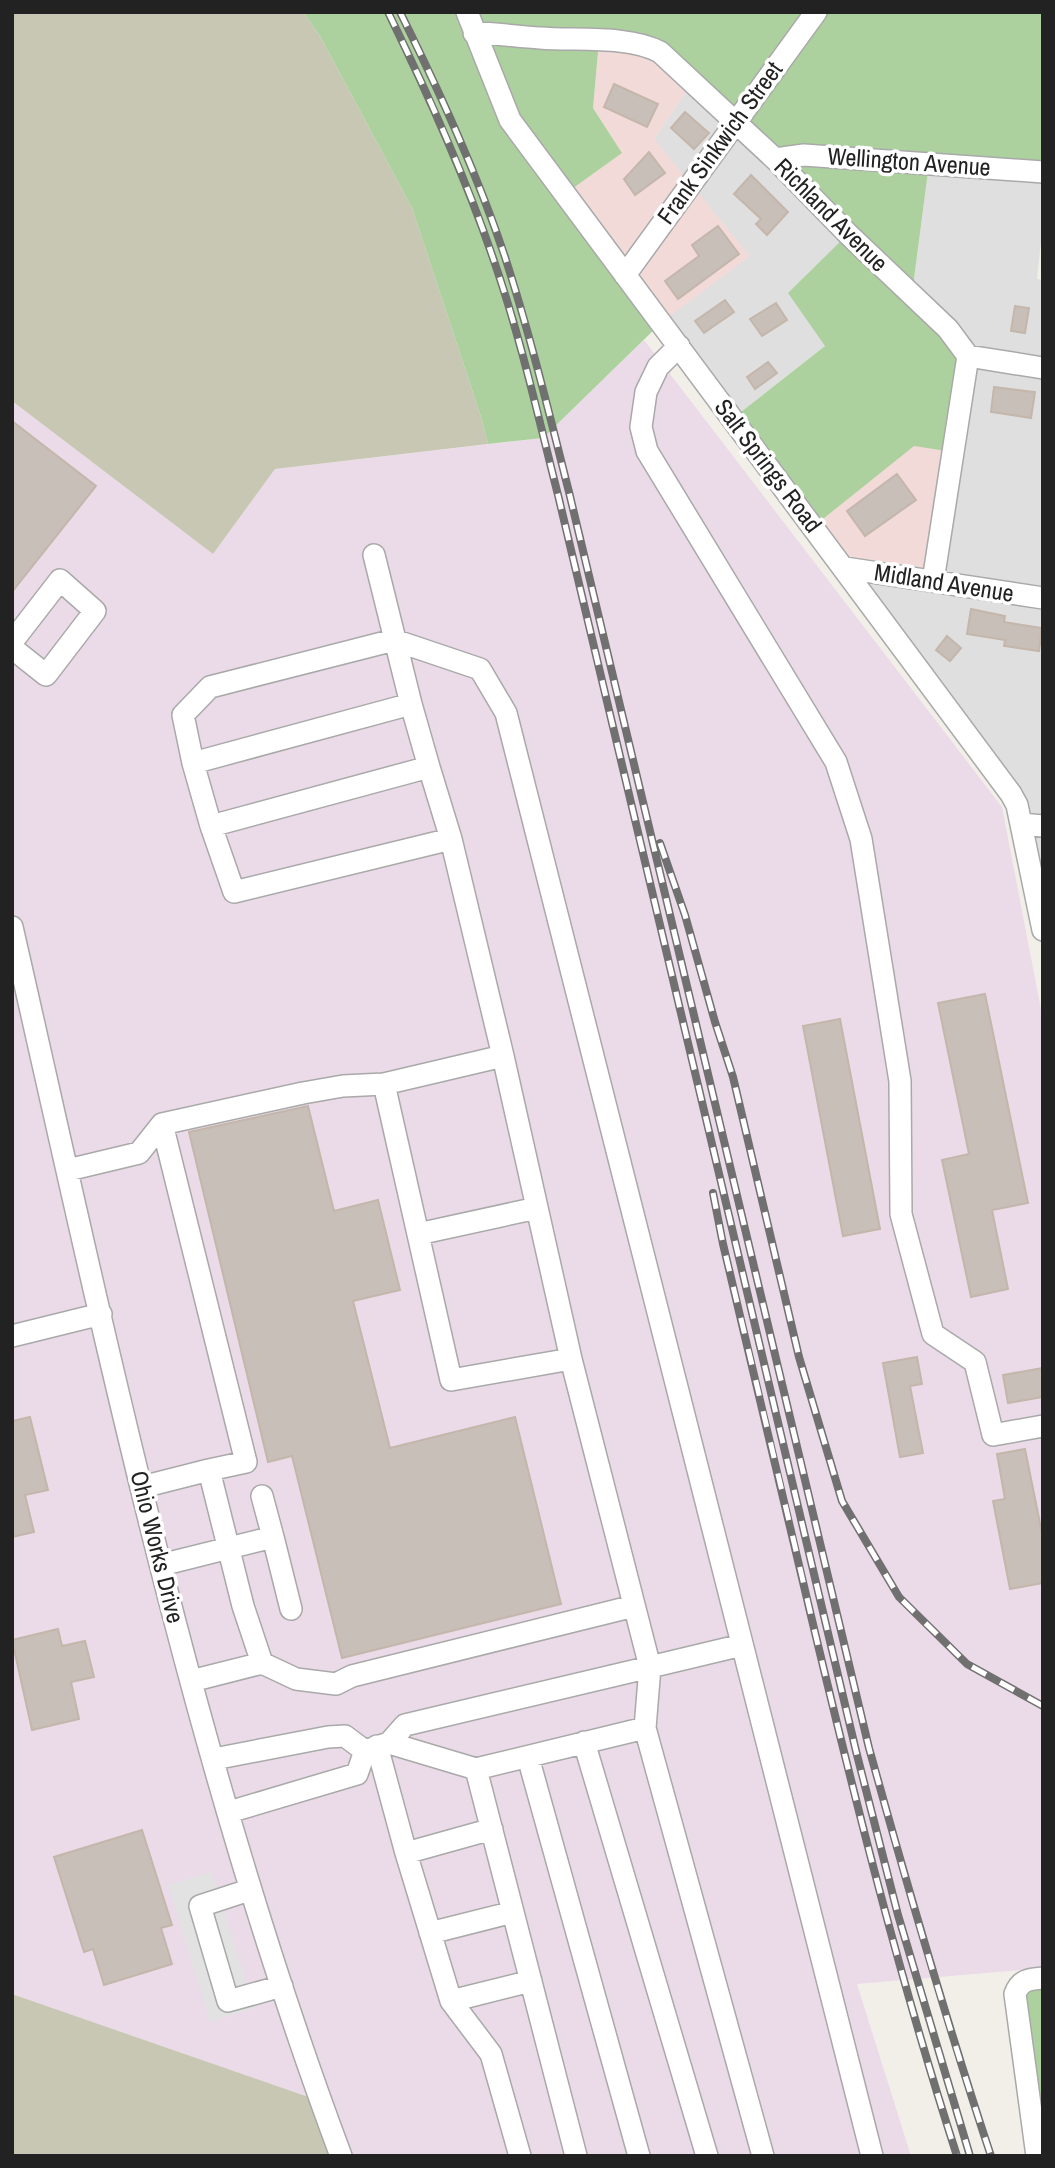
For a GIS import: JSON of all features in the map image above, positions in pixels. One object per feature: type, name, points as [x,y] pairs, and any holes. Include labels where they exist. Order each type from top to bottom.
[{"type":"street","name":"Salt Springs Road","points":[[467,12],[510,120],[1004,783],[1017,805],[1043,930]]},
{"type":"street","name":"Frank Sinkwich Street","points":[[625,275],[816,12]]},
{"type":"street","name":"Richland Avenue","points":[[474,33],[612,41],[652,48],[671,61],[775,159],[848,234],[948,329],[968,356]]},
{"type":"street","name":"Wellington Avenue","points":[[775,159],[804,155],[1043,172]]},
{"type":"street","points":[[679,346],[658,367],[646,392],[641,427],[647,451],[829,751],[840,775],[861,839],[900,1082],[901,1214],[933,1334],[975,1362],[993,1435],[1043,1426]]},
{"type":"street","points":[[933,581],[968,356],[1043,368]]},
{"type":"street","points":[[374,555],[411,704],[451,839],[503,1056],[570,1359],[650,1667],[645,1728],[763,2156]]},
{"type":"street","name":"Midland Avenue","points":[[845,568],[1043,598]]},
{"type":"street","points":[[12,642],[60,580],[95,611],[46,675],[12,648]]},
{"type":"street","points":[[451,839],[234,892],[211,826],[183,715],[210,687],[394,640],[480,669],[506,713],[872,2156]]},
{"type":"street","points":[[193,763],[411,704]]},
{"type":"street","points":[[211,826],[429,767]]},
{"type":"street","points":[[1021,824],[1043,826]]},
{"type":"street","name":"Ohio Works Drive","points":[[12,927],[142,1487],[191,1681],[249,1890],[341,2156]]},
{"type":"street","points":[[68,1170],[139,1153],[162,1124],[303,1093],[343,1086],[384,1084],[503,1056]]},
{"type":"street","points":[[384,1084],[451,1380],[570,1359]]},
{"type":"street","points":[[142,1487],[246,1462],[162,1124]]},
{"type":"street","points":[[418,1234],[537,1208]]},
{"type":"street","points":[[12,1336],[101,1314]]},
{"type":"street","points":[[209,1470],[243,1606],[262,1663]]},
{"type":"street","points":[[262,1496],[291,1609]]},
{"type":"street","points":[[161,1565],[273,1537]]},
{"type":"street","points":[[191,1681],[262,1663],[296,1679],[335,1684],[352,1676],[635,1606]]},
{"type":"street","points":[[229,1812],[357,1774],[377,1747],[405,1725],[742,1645]]},
{"type":"street","points":[[214,1759],[345,1736],[377,1747],[476,1769],[645,1728]]},
{"type":"street","points":[[584,1742],[707,2156]]},
{"type":"street","points":[[377,1747],[451,2001],[491,2054],[520,2156]]},
{"type":"street","points":[[528,1756],[639,2156]]},
{"type":"street","points":[[476,1769],[576,2156]]},
{"type":"street","points":[[406,1853],[492,1829]]},
{"type":"street","points":[[249,1890],[200,1906],[228,2001],[282,1986]]},
{"type":"street","points":[[430,1933],[513,1912]]},
{"type":"street","points":[[1038,2144],[1016,1994],[1022,1982],[1043,1978]]},
{"type":"street","points":[[451,2001],[531,1981]]},
{"type":"shaded area","points":[[12,12],[303,12],[320,36],[412,208],[488,444],[275,469],[213,554],[12,401]]},
{"type":"shaded area","points":[[599,41],[646,46],[693,82],[654,139],[750,256],[661,323],[565,194],[622,153],[593,108]]},
{"type":"shaded area","points":[[693,82],[848,234],[825,346],[732,419],[661,323],[654,139]]},
{"type":"shaded area","points":[[929,164],[1043,172],[1043,223],[1037,279],[1043,280],[1043,930],[1017,805],[845,568],[912,294]]},
{"type":"shaded area","points":[[644,340],[1002,807],[1043,1020],[1043,1968],[857,1984],[911,2156],[341,2156],[320,2101],[12,1994],[12,401],[213,554],[275,469],[543,438]]},
{"type":"shaded area","points":[[914,445],[953,452],[933,581],[845,568],[813,527]]},
{"type":"shaded area","points":[[212,1872],[254,2008],[210,2022],[168,1885]]},
{"type":"shaded area","points":[[12,1994],[320,2101],[341,2156],[12,2156]]},
{"type":"green space","points":[[303,12],[1043,12],[1043,172],[929,164],[912,294],[960,343],[953,452],[914,446],[813,527],[732,419],[825,346],[788,293],[848,234],[671,61],[599,41],[593,108],[622,153],[565,194],[661,323],[543,438],[488,444],[412,208],[320,36]]},
{"type":"green space","points":[[1043,1978],[1043,2139],[1018,1987]]},
{"type":"building","points":[[614,84],[658,104],[647,127],[604,107]]},
{"type":"building","points":[[685,112],[709,133],[694,149],[671,128]]},
{"type":"building","points":[[649,152],[665,173],[635,195],[624,179]]},
{"type":"building","points":[[751,175],[788,212],[767,235],[756,224],[761,219],[734,194]]},
{"type":"building","points":[[718,226],[739,254],[678,299],[665,281],[699,256],[692,245]]},
{"type":"building","points":[[725,300],[734,312],[704,333],[695,321]]},
{"type":"building","points":[[776,303],[787,320],[762,336],[750,319]]},
{"type":"building","points":[[1015,306],[1029,308],[1025,333],[1011,331]]},
{"type":"building","points":[[768,362],[777,373],[755,389],[747,377]]},
{"type":"building","points":[[994,387],[1035,392],[1031,418],[991,412]]},
{"type":"building","points":[[12,421],[96,486],[12,592]]},
{"type":"building","points":[[897,474],[916,500],[865,536],[847,511]]},
{"type":"building","points":[[971,609],[1005,616],[1004,622],[1042,628],[1039,651],[1004,646],[1005,640],[967,634]]},
{"type":"building","points":[[947,636],[961,648],[950,661],[936,650]]},
{"type":"building","points":[[985,994],[1028,1203],[992,1210],[1008,1289],[971,1297],[942,1160],[969,1154],[938,1003]]},
{"type":"building","points":[[840,1019],[880,1229],[843,1236],[803,1026]]},
{"type":"building","points":[[308,1106],[334,1211],[378,1200],[400,1290],[353,1301],[390,1448],[515,1417],[561,1604],[342,1658],[292,1456],[268,1462],[189,1132]]},
{"type":"building","points":[[917,1357],[922,1384],[910,1386],[923,1453],[900,1457],[883,1363]]},
{"type":"building","points":[[1043,1368],[1043,1397],[1008,1403],[1003,1375]]},
{"type":"building","points":[[30,1417],[48,1490],[25,1495],[34,1532],[12,1537],[12,1421]]},
{"type":"building","points":[[1025,1449],[1043,1538],[1043,1583],[1010,1589],[993,1501],[1005,1499],[997,1454]]},
{"type":"building","points":[[58,1629],[62,1646],[85,1641],[94,1677],[71,1682],[79,1719],[32,1730],[12,1640]]},
{"type":"building","points":[[142,1830],[172,1925],[161,1928],[172,1964],[104,1985],[93,1949],[84,1952],[54,1857]]},
{"type":"railway","points":[[388,12],[470,195],[503,287],[520,346],[558,495],[856,1751],[898,1915],[970,2156]]},
{"type":"railway","points":[[400,12],[470,163],[505,257],[531,344],[569,492],[869,1748],[927,1953],[991,2156]]},
{"type":"railway","points":[[660,843],[685,915],[733,1077],[799,1357],[842,1501],[899,1597],[967,1664],[1043,1706]]},
{"type":"railway","points":[[713,1193],[862,1822],[897,1957],[957,2156]]}]
